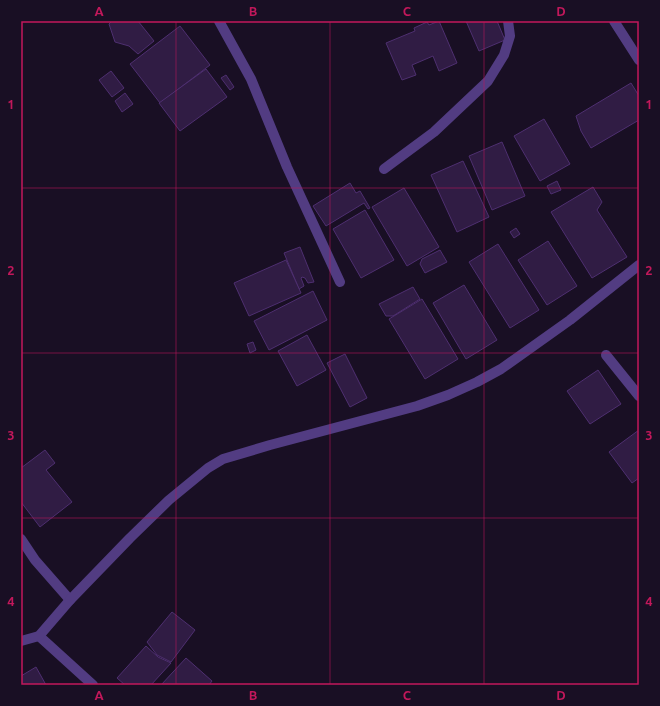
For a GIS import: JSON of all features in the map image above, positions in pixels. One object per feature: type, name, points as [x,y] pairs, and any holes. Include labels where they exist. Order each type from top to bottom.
[{"type":"street","points":[[219,21],[251,79],[288,168],[340,282]]},
{"type":"street","points":[[384,170],[434,132],[488,82],[504,55],[510,36],[508,21]]},
{"type":"street","points":[[614,21],[639,60]]},
{"type":"street","points":[[21,641],[39,636],[70,600],[130,538],[169,500],[208,468],[223,459],[270,445],[417,406],[448,395],[477,382],[501,368],[570,320],[639,265]]},
{"type":"street","points":[[606,355],[639,396]]},
{"type":"street","points":[[21,539],[35,560],[70,600]]},
{"type":"street","points":[[39,636],[93,685]]},
{"type":"building","points":[[112,21],[138,21],[154,41],[138,54],[129,46],[115,42],[109,24]]},
{"type":"building","points":[[439,21],[457,63],[439,71],[433,56],[412,65],[416,75],[402,80],[386,43],[415,31],[414,28],[427,22],[429,25]]},
{"type":"building","points":[[466,21],[497,21],[505,40],[479,51]]},
{"type":"building","points":[[180,26],[210,65],[160,103],[130,64]]},
{"type":"building","points":[[206,69],[227,97],[180,131],[159,103]]},
{"type":"building","points":[[111,71],[124,88],[112,97],[99,80]]},
{"type":"building","points":[[226,75],[234,87],[230,90],[221,78]]},
{"type":"building","points":[[631,83],[639,96],[639,120],[591,148],[581,131],[576,116]]},
{"type":"building","points":[[125,93],[133,104],[122,112],[115,101]]},
{"type":"building","points":[[544,119],[570,164],[540,181],[514,136]]},
{"type":"building","points":[[502,142],[525,196],[492,210],[469,156]]},
{"type":"building","points":[[463,161],[489,217],[457,232],[431,175]]},
{"type":"building","points":[[557,181],[561,190],[551,194],[547,186]]},
{"type":"building","points":[[350,183],[356,193],[360,191],[370,208],[368,209],[364,203],[326,226],[313,206]]},
{"type":"building","points":[[593,187],[602,202],[597,210],[627,257],[592,278],[551,212]]},
{"type":"building","points":[[404,188],[439,247],[407,266],[372,207]]},
{"type":"building","points":[[365,210],[394,260],[361,278],[333,229]]},
{"type":"building","points":[[516,228],[520,234],[514,238],[510,232]]},
{"type":"building","points":[[548,241],[577,286],[547,305],[518,260]]},
{"type":"building","points":[[498,244],[539,310],[510,328],[469,262]]},
{"type":"building","points":[[300,247],[314,282],[308,283],[305,278],[302,277],[304,286],[299,289],[284,253]]},
{"type":"building","points":[[440,250],[447,262],[425,273],[420,264],[422,259]]},
{"type":"building","points":[[286,260],[301,293],[249,316],[234,283]]},
{"type":"building","points":[[464,285],[497,340],[466,359],[433,303]]},
{"type":"building","points":[[413,287],[420,299],[393,316],[386,316],[379,304]]},
{"type":"building","points":[[313,291],[327,320],[269,350],[254,321]]},
{"type":"building","points":[[422,299],[458,359],[425,379],[389,319]]},
{"type":"building","points":[[307,335],[326,370],[297,386],[278,351]]},
{"type":"building","points":[[253,342],[256,350],[250,353],[247,344]]},
{"type":"building","points":[[345,354],[367,398],[350,407],[327,363]]},
{"type":"building","points":[[598,370],[621,404],[590,424],[567,391]]},
{"type":"building","points":[[639,430],[639,478],[632,483],[609,452]]},
{"type":"building","points":[[45,450],[55,463],[46,470],[72,502],[40,527],[21,502],[21,468]]},
{"type":"building","points":[[172,612],[195,630],[171,662],[157,655],[147,642]]},
{"type":"building","points":[[146,646],[158,657],[171,663],[151,685],[125,685],[117,678]]},
{"type":"building","points":[[186,658],[212,681],[209,685],[161,685]]},
{"type":"building","points":[[36,667],[46,685],[21,685],[21,676]]}]
